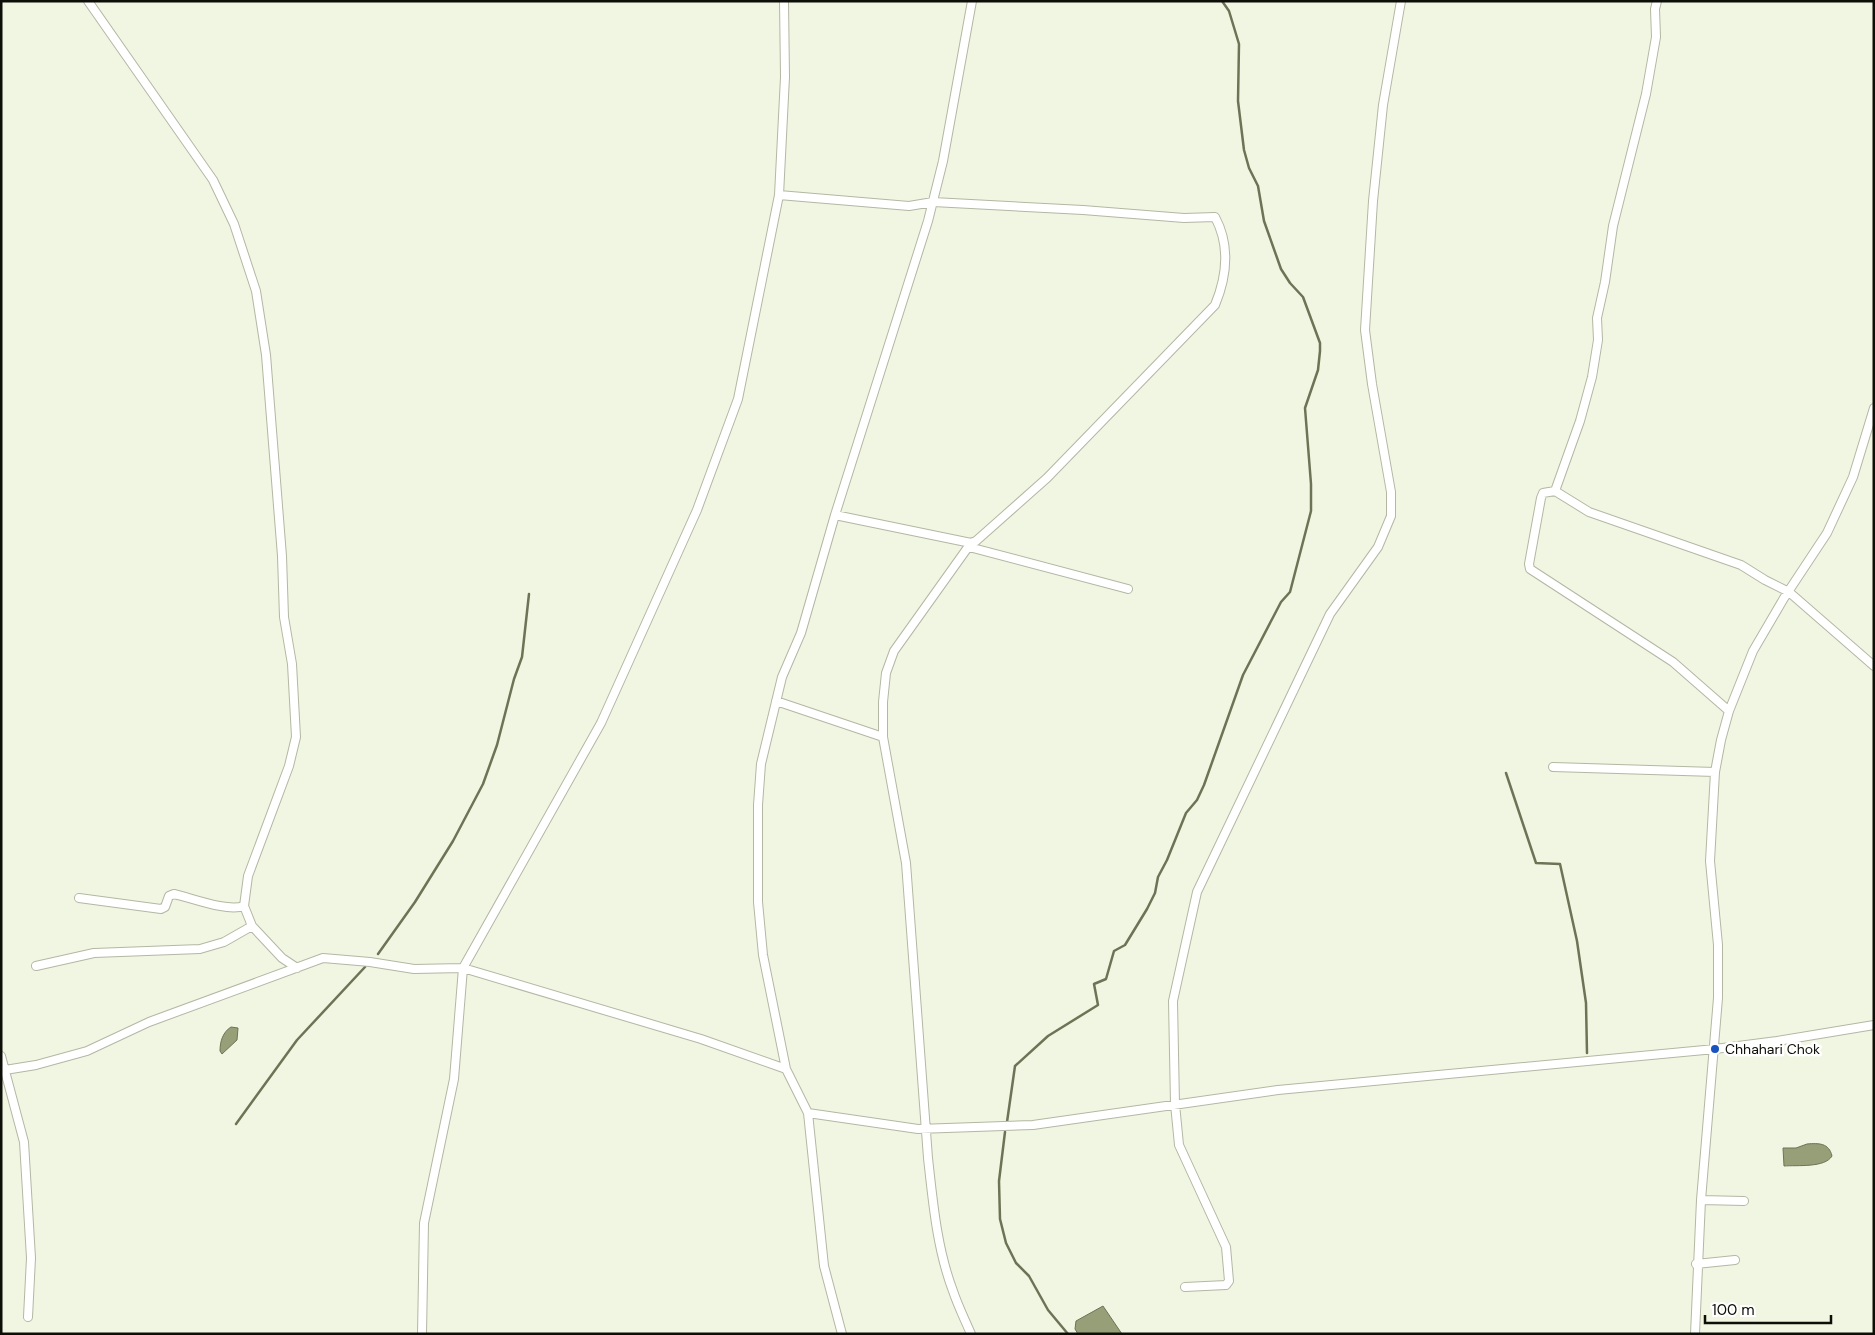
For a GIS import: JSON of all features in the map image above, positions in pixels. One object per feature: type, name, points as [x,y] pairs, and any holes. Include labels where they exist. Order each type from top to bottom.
[{"type":"street","points":[[88,1],[213,180],[234,224],[256,291],[266,355],[282,556],[284,617],[292,664],[296,737],[289,766],[248,876],[244,906],[252,926],[282,958],[297,968]]},
{"type":"street","points":[[422,1334],[424,1223],[454,1079],[463,968],[602,723],[697,510],[738,399],[779,195],[785,77],[784,1]]},
{"type":"street","points":[[842,1334],[824,1266],[808,1113],[786,1069],[763,955],[758,902],[758,805],[761,764],[782,677],[801,633],[835,515],[891,342],[933,202],[972,1]]},
{"type":"street","points":[[1185,1287],[1226,1285],[1229,1281],[1226,1247],[1181,1150],[1174,1104],[1173,1001],[1197,892],[1330,614],[1378,547],[1391,516],[1391,492],[1372,384],[1366,330],[1372,201],[1383,105],[1401,12],[1401,1]]},
{"type":"street","points":[[1555,491],[1580,421],[1592,378],[1598,340],[1597,318],[1605,282],[1612,226],[1646,94],[1656,38],[1654,9],[1657,1]]},
{"type":"street","points":[[779,195],[908,206],[933,202],[1083,210],[1184,218],[1215,217],[1222,231],[1226,264],[1223,282],[1215,305],[1047,478],[970,545],[894,651],[886,673],[883,702],[883,737],[906,864],[928,1158],[940,1245],[953,1290],[971,1334]]},
{"type":"street","points":[[1695,1334],[1696,1264],[1700,1200],[1715,1049],[1718,998],[1718,945],[1710,861],[1715,772],[1729,711],[1753,651],[1827,533],[1853,477],[1874,408]]},
{"type":"street","points":[[1729,711],[1673,662],[1530,569],[1529,564],[1543,493],[1555,491],[1589,512],[1741,565],[1789,592],[1874,666]]},
{"type":"street","points":[[835,515],[970,545],[1128,589]]},
{"type":"street","points":[[776,701],[883,737]]},
{"type":"street","points":[[1553,767],[1715,772]]},
{"type":"street","points":[[79,898],[161,909],[165,907],[169,896],[174,894],[221,906],[237,908],[244,906]]},
{"type":"street","points":[[36,966],[94,953],[200,949],[224,942],[252,926]]},
{"type":"street","points":[[5,1070],[36,1065],[87,1051],[148,1022],[323,958],[370,962],[414,969],[463,968],[701,1039],[786,1069]]},
{"type":"street","points":[[808,1113],[927,1128],[1033,1125],[1278,1090],[1715,1049],[1777,1042],[1874,1025]]},
{"type":"street","points":[[1,1056],[24,1142],[31,1258],[28,1317]]},
{"type":"street","points":[[1700,1200],[1744,1201]]},
{"type":"street","points":[[1696,1264],[1735,1260]]},
{"type":"shaded area","points":[[231,1027],[238,1028],[237,1040],[222,1054],[220,1051],[221,1040],[226,1031]]},
{"type":"shaded area","points":[[1807,1144],[1826,1146],[1829,1148],[1832,1156],[1828,1160],[1817,1164],[1784,1166],[1783,1148],[1796,1148]]},
{"type":"shaded area","points":[[1103,1306],[1122,1334],[1078,1334],[1075,1329],[1076,1321]]},
{"type":"waterway","points":[[1007,1122],[1015,1066],[1048,1036],[1098,1005],[1094,984],[1106,979],[1114,951],[1125,945],[1155,893],[1158,877],[1186,813],[1197,800],[1204,785],[1243,675],[1281,602],[1290,592],[1311,511],[1311,484],[1305,408],[1318,370],[1320,343],[1303,297],[1290,283],[1281,269],[1264,221],[1258,186],[1249,168],[1244,150],[1238,101],[1239,44],[1229,11],[1222,1]]},
{"type":"waterway","points":[[378,954],[415,902],[453,841],[483,784],[497,745],[514,679],[522,657],[529,594]]},
{"type":"waterway","points":[[1506,773],[1536,863],[1560,864],[1577,941],[1586,1003],[1587,1053]]},
{"type":"waterway","points":[[236,1124],[297,1040],[365,967]]},
{"type":"waterway","points":[[1005,1132],[999,1181],[1000,1219],[1006,1243],[1016,1263],[1029,1276],[1048,1310],[1068,1334]]},
{"type":"place","name":"Chhahari Chok","points":[[1715,1049]]}]
